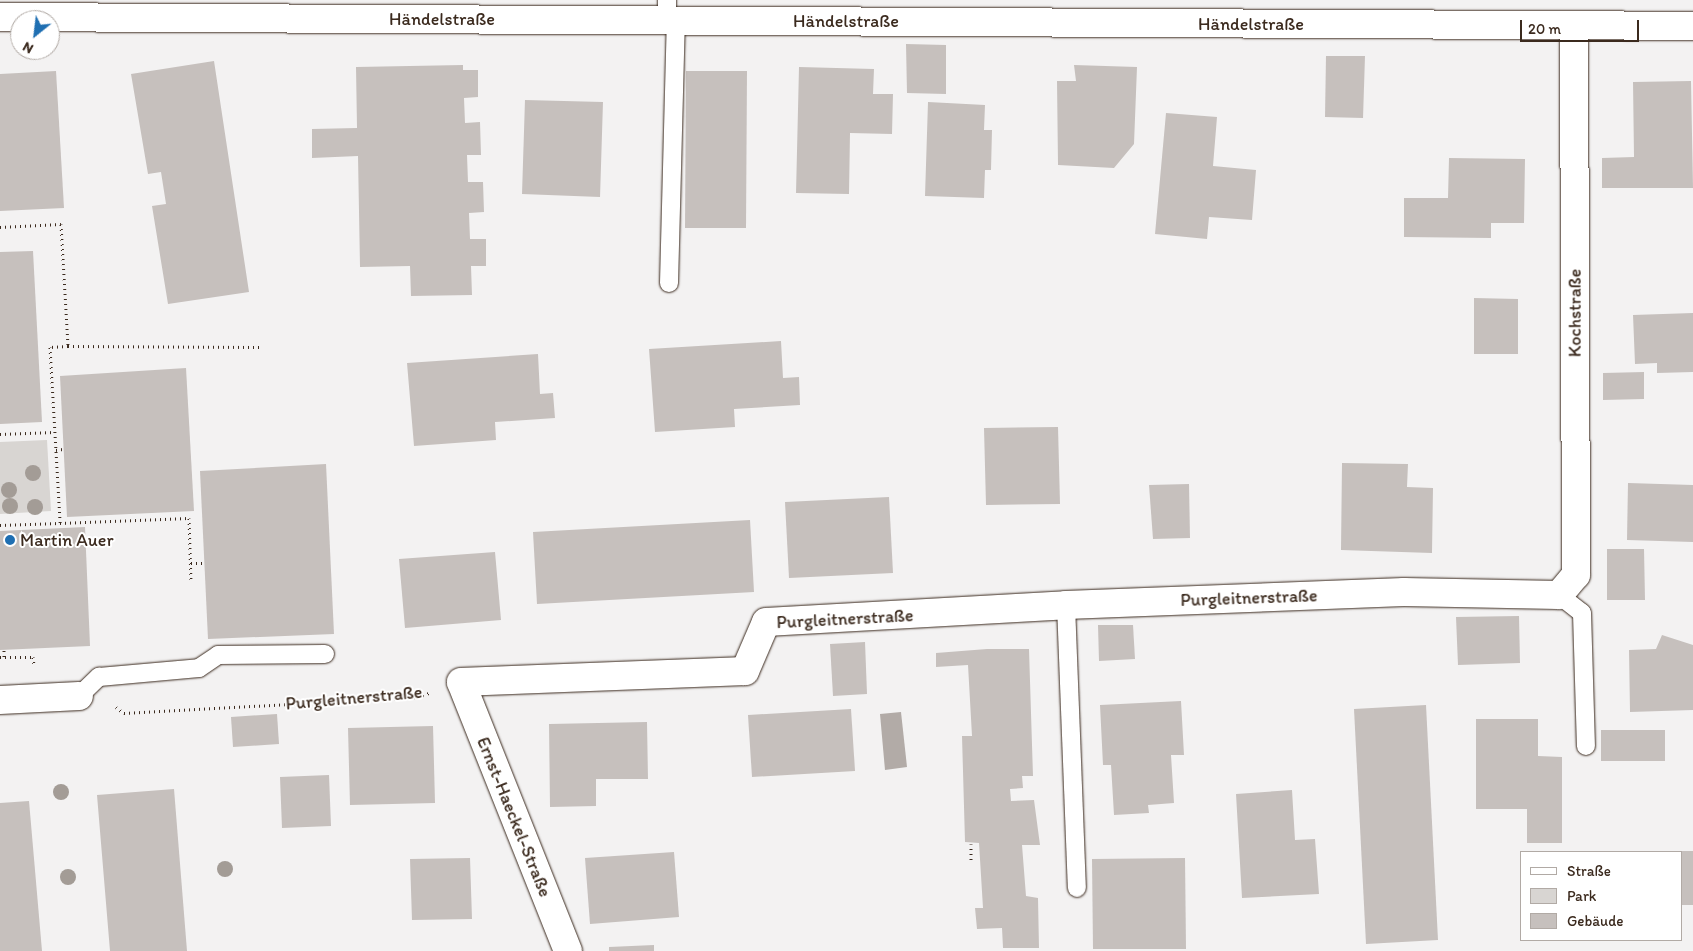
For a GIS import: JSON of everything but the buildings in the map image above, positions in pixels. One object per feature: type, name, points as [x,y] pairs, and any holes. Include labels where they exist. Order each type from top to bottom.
[{"type":"street","name":"Händelstraße","points":[[0,17],[670,14],[1693,26]]},
{"type":"street","name":"Kochstraße","points":[[1559,595],[1576,575],[1574,25]]},
{"type":"street","name":"Purgleitnerstraße","points":[[461,682],[745,671],[766,622],[1066,605],[1404,592],[1559,595]]},
{"type":"street","name":"Ernst-Haeckel-Straße","points":[[461,682],[568,951]]},
{"type":"street","points":[[0,700],[79,696]]},
{"type":"lane","points":[[669,283],[670,14]]},
{"type":"lane","points":[[1559,595],[1582,613],[1586,746]]},
{"type":"lane","points":[[1066,605],[1077,888]]},
{"type":"lane","points":[[79,696],[99,677],[199,668],[218,655],[325,654]]},
{"type":"path","points":[[0,227],[61,224],[68,346]]},
{"type":"path","points":[[60,523],[50,347],[263,347]]},
{"type":"path","points":[[0,434],[55,432]]},
{"type":"path","points":[[56,450],[63,449]]},
{"type":"path","points":[[0,526],[190,518],[191,581]]},
{"type":"path","points":[[191,562],[204,563]]},
{"type":"path","points":[[4,649],[4,657]]},
{"type":"path","name":"Purgleitnerstraße","points":[[79,696],[109,701],[124,712],[418,697],[461,682]]},
{"type":"path","points":[[971,844],[971,860]]},
{"type":"green space","points":[[47,440],[51,511],[0,514],[0,442]]},
{"type":"shaded area","points":[[901,712],[907,767],[885,770],[880,714]]},
{"type":"place","name":"Martin Auer","points":[[10,540]]}]
